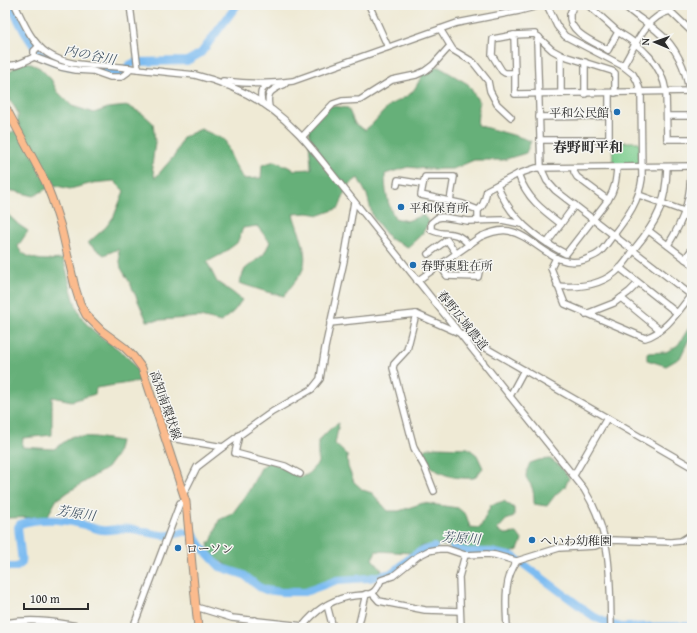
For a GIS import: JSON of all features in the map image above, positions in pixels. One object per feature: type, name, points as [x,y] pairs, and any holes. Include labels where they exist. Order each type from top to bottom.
[{"type":"main road","name":"高知南環状線","points":[[5,106],[45,181],[52,199],[61,227],[75,286],[83,309],[93,323],[124,347],[142,368],[166,437],[186,502],[198,628]]},
{"type":"street","name":"春野広域農道","points":[[15,5],[30,33],[36,50],[68,62],[130,68],[137,64],[213,79],[256,84],[293,81],[440,28],[542,5]]},
{"type":"street","points":[[130,5],[137,64]]},
{"type":"street","points":[[369,5],[388,47]]},
{"type":"street","points":[[417,281],[456,253],[490,232],[508,231],[518,233],[556,258],[568,262],[580,262],[591,258],[599,253],[629,215],[639,195],[642,179],[641,92],[637,81],[633,74],[623,66],[565,36],[557,26],[547,5]]},
{"type":"street","points":[[574,5],[570,14],[572,24],[581,35],[608,50],[618,32]]},
{"type":"street","points":[[588,5],[618,32],[636,44],[654,60],[661,73],[666,92],[667,139],[692,139]]},
{"type":"street","points":[[514,35],[515,94],[690,91],[683,66],[676,52],[659,32],[631,13],[624,5]]},
{"type":"street","points":[[623,66],[648,24],[665,12],[670,11],[692,32]]},
{"type":"street","points":[[440,28],[453,50],[473,62],[488,81],[490,91],[497,104],[511,117]]},
{"type":"street","points":[[515,73],[505,73],[502,71],[492,55],[492,39],[514,35],[532,34],[539,37],[552,50],[562,56],[585,62],[615,73],[615,93]]},
{"type":"street","points":[[539,37],[537,41],[541,168],[547,181],[555,190],[692,294],[668,325],[645,338],[565,304],[551,268],[556,258]]},
{"type":"street","points":[[302,136],[326,109],[333,104],[342,101],[360,100],[392,80],[416,75],[425,71],[433,65],[450,46]]},
{"type":"street","points":[[5,64],[13,65],[22,63],[36,50]]},
{"type":"street","points":[[36,50],[37,59],[61,66],[98,72],[110,77],[121,77],[128,72],[130,68]]},
{"type":"street","points":[[561,94],[562,56]]},
{"type":"street","points":[[585,62],[585,94]]},
{"type":"street","name":"春野広域農道","points":[[213,79],[233,87],[270,107],[302,136],[574,475],[594,504],[606,541],[609,558],[611,628]]},
{"type":"street","points":[[270,107],[268,100],[271,91],[293,81]]},
{"type":"street","points":[[262,103],[261,92],[263,88],[269,84]]},
{"type":"street","points":[[540,140],[609,140],[609,93]]},
{"type":"street","points":[[539,117],[609,116]]},
{"type":"street","points":[[666,116],[692,116]]},
{"type":"street","points":[[478,210],[481,209],[484,204],[488,190],[518,174],[530,170],[541,168],[691,166],[690,194],[685,212],[678,229],[668,245]]},
{"type":"street","points":[[557,286],[571,288],[585,286],[598,282],[620,268],[649,231],[663,204],[667,184],[667,167]]},
{"type":"street","points":[[574,168],[574,172],[577,176],[608,200]]},
{"type":"street","points":[[497,185],[504,200],[521,224],[547,243],[566,254],[614,191],[617,168]]},
{"type":"street","points":[[518,174],[528,195],[539,207],[561,224]]},
{"type":"street","points":[[450,201],[454,177],[425,177],[421,196],[463,204],[478,210]]},
{"type":"street","points":[[397,185],[398,180],[423,184]]},
{"type":"street","points":[[639,195],[692,214]]},
{"type":"street","points":[[184,493],[196,466],[272,412],[312,389],[320,379],[330,323],[344,261],[354,202]]},
{"type":"street","points":[[547,243],[575,205]]},
{"type":"street","points":[[478,210],[478,220]]},
{"type":"street","points":[[468,245],[456,234],[435,232],[431,230],[431,223],[437,218],[442,217],[468,221],[502,220],[521,224]]},
{"type":"street","points":[[649,231],[692,264]]},
{"type":"street","points":[[428,254],[447,240],[456,253]]},
{"type":"street","points":[[685,259],[692,249]]},
{"type":"street","points":[[440,265],[447,276],[478,278],[481,264]]},
{"type":"street","points":[[620,268],[677,313]]},
{"type":"street","points":[[586,314],[614,303],[638,283]]},
{"type":"street","points":[[621,298],[660,330]]},
{"type":"street","points":[[330,323],[416,314],[466,336],[692,467]]},
{"type":"street","points":[[416,314],[407,350],[394,364],[393,368],[414,448],[429,476],[434,491]]},
{"type":"street","points":[[510,396],[524,370]]},
{"type":"street","points":[[574,475],[607,418]]},
{"type":"street","points":[[239,435],[235,453],[280,464],[300,474]]},
{"type":"street","points":[[166,437],[223,447]]},
{"type":"street","points":[[133,628],[180,503],[186,502]]},
{"type":"street","points":[[196,607],[232,618],[303,626],[310,617],[327,605],[347,597],[369,593],[377,588],[381,580],[393,576],[418,556],[428,551],[447,549],[465,555],[487,554],[518,560],[558,548],[595,546],[611,540],[681,541],[692,533]]},
{"type":"street","points":[[461,628],[459,577],[460,568],[465,555]]},
{"type":"street","points":[[507,628],[505,593],[512,568],[518,560]]},
{"type":"street","points":[[369,593],[380,601],[425,610],[460,611]]},
{"type":"street","points":[[358,628],[369,593]]},
{"type":"street","points":[[327,605],[333,628]]},
{"type":"street","points":[[255,620],[255,628]]},
{"type":"street","points":[[5,623],[27,621],[55,622],[87,628]]},
{"type":"green space","points":[[27,62],[40,68],[51,79],[57,91],[72,106],[94,113],[108,108],[128,106],[143,114],[153,123],[155,142],[152,166],[155,178],[175,155],[183,137],[201,129],[225,140],[232,159],[243,179],[261,178],[262,165],[275,161],[295,170],[311,169],[309,139],[310,127],[314,118],[326,105],[348,108],[355,124],[365,130],[390,105],[410,94],[417,85],[426,67],[439,67],[468,84],[479,102],[477,125],[531,141],[526,153],[503,160],[474,160],[453,169],[408,167],[385,174],[387,197],[395,218],[407,221],[423,215],[429,222],[422,234],[408,247],[390,239],[373,217],[367,195],[358,178],[347,186],[339,208],[320,215],[308,213],[293,214],[303,244],[305,260],[300,275],[284,296],[239,283],[245,269],[264,254],[270,242],[257,226],[243,228],[237,243],[222,254],[207,262],[217,282],[242,300],[234,311],[221,322],[200,317],[147,321],[130,283],[121,268],[118,249],[104,255],[88,243],[106,227],[114,216],[124,191],[114,181],[93,183],[70,189],[53,185],[34,196],[14,191],[5,192],[5,135],[16,130],[18,114],[8,97],[5,79],[15,67]]},
{"type":"green space","points":[[612,142],[639,142],[640,166],[613,166]]},
{"type":"green space","points":[[5,212],[28,231],[18,246],[23,253],[37,259],[63,259],[74,300],[80,315],[94,331],[122,352],[132,362],[141,381],[96,388],[95,394],[72,401],[52,397],[52,435],[23,438],[22,447],[54,449],[73,436],[95,437],[120,441],[117,454],[107,468],[57,499],[47,517],[5,518]]},
{"type":"green space","points":[[692,323],[692,333],[680,358],[666,366],[647,360],[647,353],[666,352],[678,345]]},
{"type":"green space","points":[[339,423],[335,444],[347,455],[348,467],[354,482],[363,490],[372,493],[388,511],[399,511],[423,503],[458,508],[466,515],[470,527],[480,528],[491,505],[504,501],[514,508],[514,517],[506,520],[497,530],[505,534],[517,533],[522,540],[518,550],[511,553],[497,550],[470,550],[439,545],[422,546],[413,553],[376,551],[372,559],[382,570],[377,574],[330,583],[319,590],[294,594],[277,592],[262,586],[210,555],[208,542],[211,542],[219,520],[232,514],[247,494],[261,468],[268,462],[285,467],[299,477],[307,475],[318,463],[318,441],[331,428]]},
{"type":"green space","points":[[435,447],[468,448],[477,455],[483,468],[474,478],[452,477],[440,473],[422,460],[422,452],[426,449]]},
{"type":"green space","points":[[550,459],[560,466],[569,478],[565,487],[556,494],[547,506],[534,504],[532,487],[526,477],[527,469],[530,463]]},
{"type":"waterway","name":"内の谷川","points":[[10,5],[25,33],[42,55],[55,62],[69,66],[93,68],[118,74],[123,73],[129,65],[135,62],[187,61],[201,53],[237,5]]},
{"type":"waterway","name":"芳原川","points":[[5,567],[17,567],[22,563],[18,527],[20,524],[27,522],[58,520],[102,530],[128,529],[163,535],[184,532]]},
{"type":"waterway","name":"芳原川","points":[[190,533],[194,534],[204,550],[220,567],[244,575],[259,587],[266,590],[282,592],[305,592],[337,580],[369,578],[388,574],[394,572],[411,557],[421,551],[434,547]]},
{"type":"waterway","name":"芳原川","points":[[453,549],[468,552],[491,552],[514,557],[593,616],[609,624],[621,627],[692,626]]},
{"type":"place","name":"平和公民館","points":[[617,112]]},
{"type":"place","name":"平和保育所","points":[[401,207]]},
{"type":"place","name":"春野東駐在所","points":[[413,265]]},
{"type":"place","name":"へいわ幼稚園","points":[[532,540]]},
{"type":"place","name":"ローソン","points":[[178,548]]},
{"type":"district","name":"春野町平和","points":[[588,147]]}]
